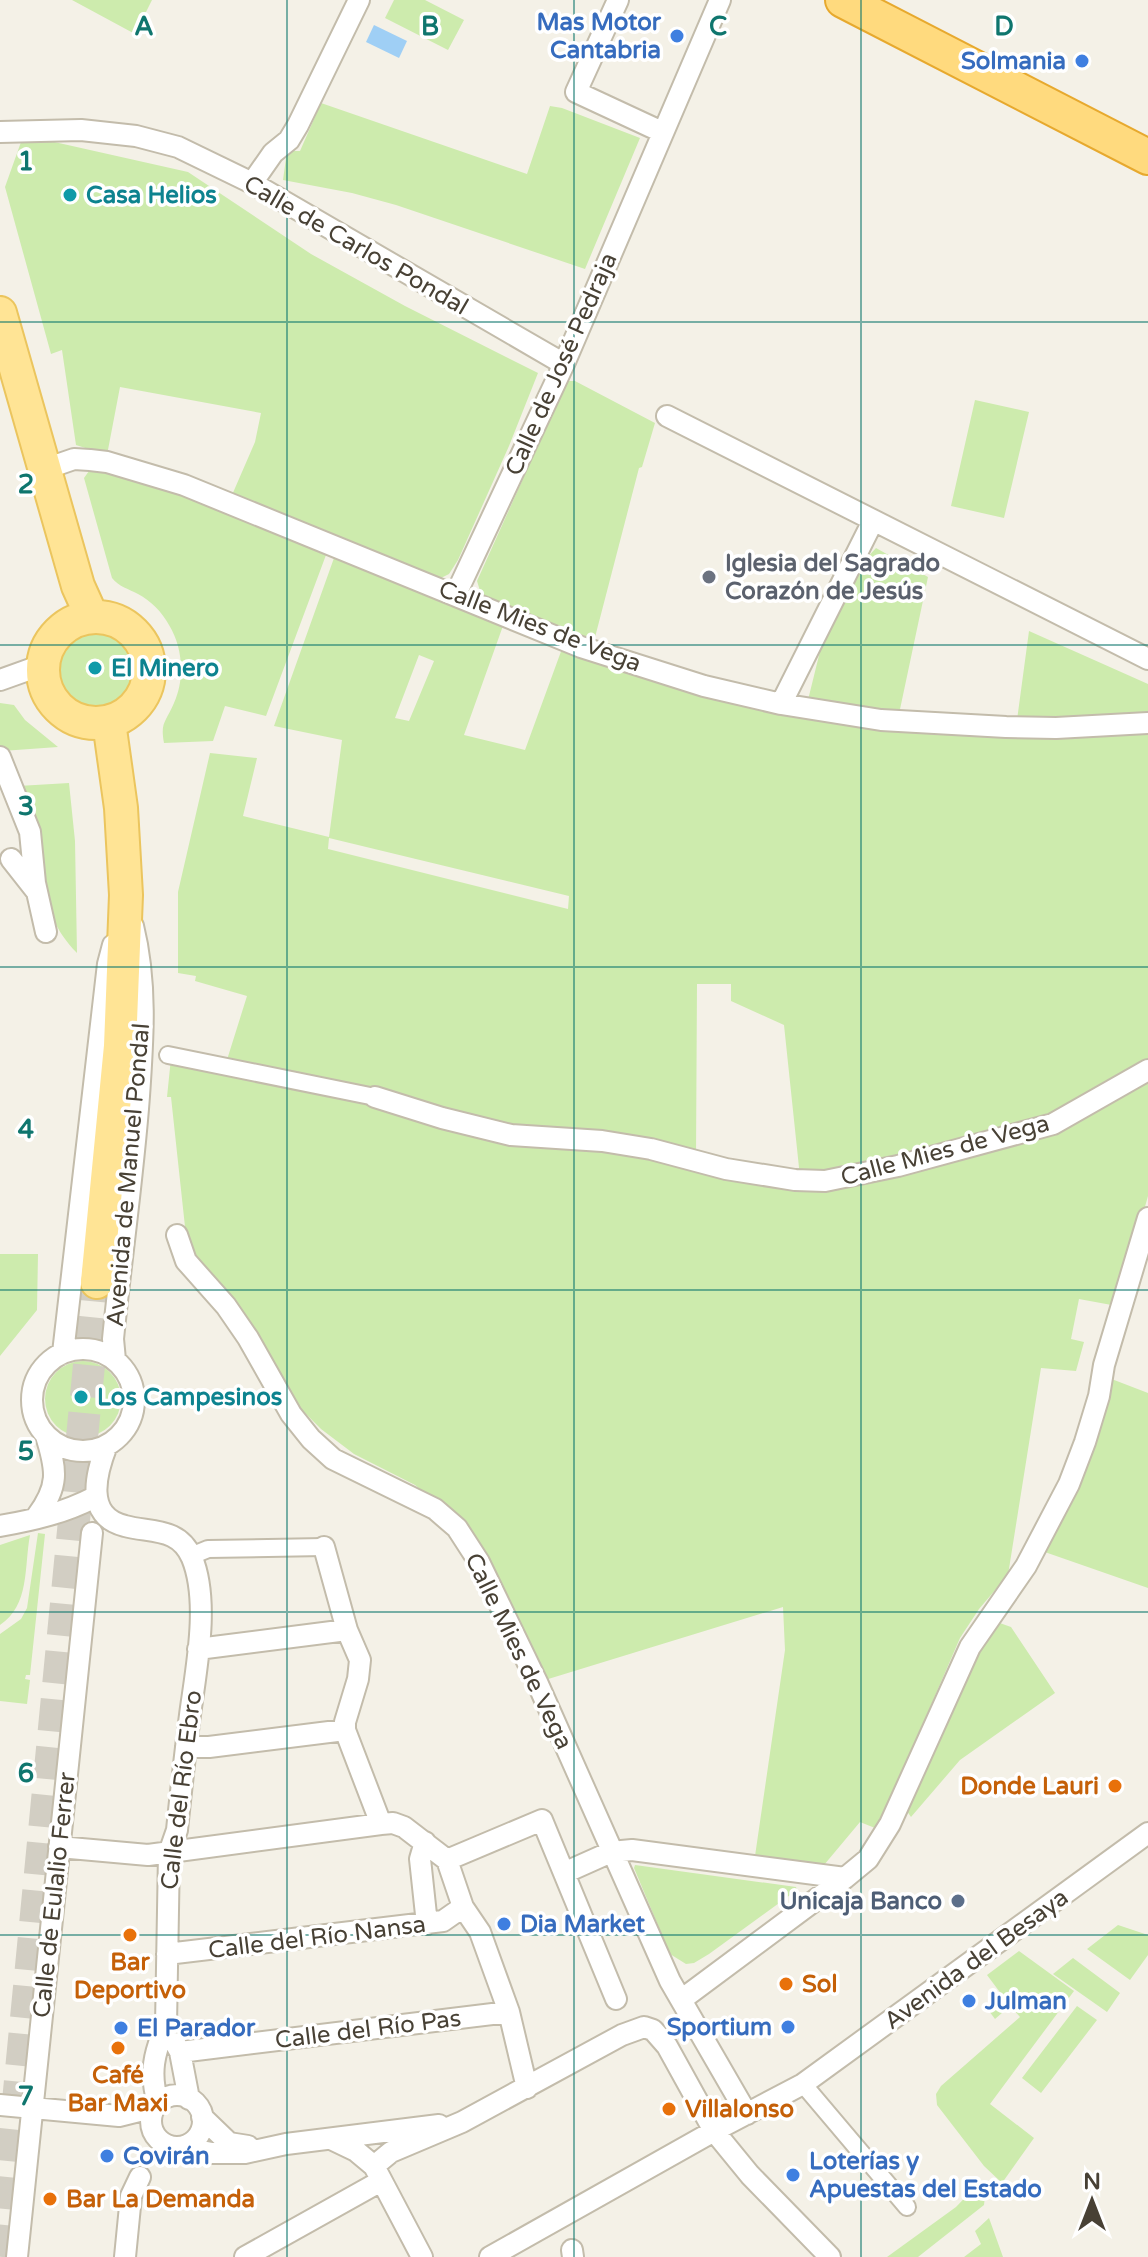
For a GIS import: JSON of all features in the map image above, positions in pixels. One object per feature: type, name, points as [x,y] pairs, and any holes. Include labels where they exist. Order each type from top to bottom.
[{"type":"highway","points":[[843,0],[1148,157]]},
{"type":"main road","points":[[0,313],[78,586],[80,621]]},
{"type":"main road","points":[[0,374],[64,590],[80,621]]},
{"type":"main road","points":[[109,618],[138,637],[147,653],[147,687],[126,715],[109,722],[89,723],[70,717],[54,704],[44,686],[42,665],[51,642],[80,621],[109,618]]},
{"type":"main road","name":"Avenida de Manuel Pondal","points":[[97,1282],[120,1046],[126,895],[121,808],[109,722]]},
{"type":"street","points":[[252,183],[298,125],[359,0]]},
{"type":"street","points":[[618,0],[576,92],[662,132]]},
{"type":"street","name":"Calle de José Pedraja","points":[[456,594],[564,364],[720,0]]},
{"type":"street","name":"Calle de Carlos Pondal","points":[[0,132],[81,130],[136,136],[178,147],[252,183],[564,364]]},
{"type":"street","points":[[667,416],[1148,659]]},
{"type":"street","name":"Calle Mies de Vega","points":[[45,469],[74,459],[90,460],[107,462],[184,485],[581,647],[704,686],[781,704],[881,720],[1006,727],[1056,728],[1148,723]]},
{"type":"street","points":[[781,704],[873,521]]},
{"type":"street","points":[[0,680],[42,665]]},
{"type":"street","points":[[0,757],[30,832],[37,892],[46,932]]},
{"type":"street","points":[[11,859],[37,892]]},
{"type":"street","name":"Avenida de Manuel Pondal","points":[[63,1353],[108,964],[126,895]]},
{"type":"street","name":"Avenida de Manuel Pondal","points":[[115,1360],[113,1339],[134,1156],[144,1033],[142,960],[126,895]]},
{"type":"street","name":"Calle Mies de Vega","points":[[168,1055],[375,1097],[511,1135],[602,1141],[651,1149],[726,1169],[795,1180],[825,1181],[861,1176],[1053,1124],[1148,1070]]},
{"type":"street","points":[[681,2000],[868,1859],[890,1824],[970,1647],[1026,1566],[1069,1484],[1096,1408],[1104,1365],[1148,1218]]},
{"type":"street","name":"Calle Mies de Vega","points":[[177,1235],[186,1261],[226,1306],[291,1414],[311,1439],[333,1459],[435,1509],[457,1528],[497,1595],[670,1981],[747,2114]]},
{"type":"street","points":[[37,1516],[50,1497],[54,1480],[54,1461],[46,1436],[34,1415],[32,1390],[43,1367],[63,1353],[90,1349],[115,1360],[129,1377],[134,1399],[130,1421],[116,1438],[107,1445],[82,1451],[57,1444],[46,1436]]},
{"type":"street","points":[[107,1445],[97,1473],[95,1497],[109,1519],[122,1526],[170,1534],[185,1546],[191,1556],[208,1549],[324,1547],[347,1630],[360,1660],[345,1730],[381,1824]]},
{"type":"street","points":[[0,1526],[37,1516],[49,1518],[95,1497]]},
{"type":"street","name":"Calle de Eulalio Ferrer","points":[[17,2257],[92,1533]]},
{"type":"street","name":"Calle del Río Ebro","points":[[156,2105],[153,2085],[155,2051],[166,2025],[169,1853],[177,1830],[198,1649],[198,1583],[191,1556]]},
{"type":"street","points":[[198,1649],[347,1630]]},
{"type":"street","points":[[186,1747],[209,1747],[345,1730]]},
{"type":"street","points":[[447,1860],[542,1820],[616,1999]]},
{"type":"street","points":[[59,1847],[148,1855],[381,1824],[393,1823],[404,1827],[447,1860],[463,1907],[480,1932],[509,2012],[527,2088]]},
{"type":"street","name":"Avenida del Besaya","points":[[490,2257],[803,2084],[1148,1833]]},
{"type":"street","points":[[425,1842],[420,1859],[427,1924]]},
{"type":"street","points":[[564,1873],[611,1852],[632,1850],[845,1878]]},
{"type":"street","name":"Calle del Río Nansa","points":[[167,1954],[427,1924],[443,1921],[463,1907]]},
{"type":"street","name":"Calle del Río Pas","points":[[180,2052],[509,2012]]},
{"type":"street","name":"Calle del Río Ebro","points":[[166,2025],[180,2052],[189,2099]]},
{"type":"street","points":[[245,2257],[377,2174],[391,2152],[462,2122],[622,2035],[644,2027],[653,2030],[667,2046],[714,2131],[750,2175],[830,2257]]},
{"type":"street","points":[[803,2084],[907,2207]]},
{"type":"street","points":[[0,2105],[119,2116],[156,2105],[173,2096],[195,2103],[202,2117],[229,2143],[260,2149]]},
{"type":"street","points":[[156,2105],[151,2123],[157,2137]]},
{"type":"street","points":[[119,2116],[167,2145],[228,2155],[462,2122]]},
{"type":"street","points":[[180,2147],[200,2133],[202,2117]]},
{"type":"street","points":[[331,2139],[356,2151],[377,2174],[422,2257]]},
{"type":"street","points":[[125,2257],[131,2196],[140,2177]]},
{"type":"green space","points":[[72,0],[152,0],[135,34]]},
{"type":"green space","points":[[394,0],[425,0],[464,20],[448,50],[385,18]]},
{"type":"green space","points":[[321,103],[527,174],[550,106],[640,138],[585,269],[396,205],[283,180],[287,151],[300,151]]},
{"type":"green space","points":[[41,139],[188,172],[311,254],[405,306],[538,373],[509,446],[449,574],[437,580],[232,495],[255,442],[261,413],[120,387],[107,455],[76,445],[62,350],[51,354],[5,187],[21,142]]},
{"type":"green space","points":[[567,381],[575,381],[655,423],[642,467],[639,468],[593,645],[481,594],[477,581]]},
{"type":"green space","points":[[975,400],[1029,412],[1004,518],[951,506]]},
{"type":"green space","points":[[88,465],[179,493],[326,555],[266,716],[225,706],[213,741],[164,743],[163,726],[180,684],[181,663],[177,643],[156,607],[112,578],[84,478],[89,471]]},
{"type":"green space","points":[[876,548],[928,577],[899,714],[808,700],[825,631],[865,560]]},
{"type":"green space","points":[[334,558],[504,623],[464,735],[525,750],[563,646],[735,702],[1148,728],[1148,1063],[1061,1111],[836,1177],[800,1177],[784,1025],[731,1001],[731,984],[697,984],[696,1156],[516,1129],[226,1063],[247,996],[195,981],[196,976],[178,973],[178,892],[210,753],[257,758],[243,816],[329,837],[342,740],[274,726]],"holes":[[[419,655],[434,661],[409,721],[395,718]],[[329,838],[569,896],[568,909],[328,849]]]},
{"type":"green space","points":[[95,629],[110,632],[122,641],[131,653],[134,668],[131,683],[122,695],[110,704],[95,707],[80,704],[68,695],[59,683],[56,668],[59,653],[68,641],[80,632]]},
{"type":"green space","points":[[1029,631],[1148,684],[1148,717],[1017,720]]},
{"type":"green space","points":[[0,703],[14,705],[25,720],[58,747],[2,751]]},
{"type":"green space","points":[[69,783],[75,841],[77,953],[54,920],[46,889],[36,819],[18,786]]},
{"type":"green space","points":[[171,1058],[271,1077],[428,1120],[446,1129],[553,1148],[667,1157],[756,1185],[800,1190],[832,1190],[867,1184],[1034,1138],[1040,1140],[1042,1133],[1148,1073],[1148,1196],[1117,1306],[1079,1299],[1071,1339],[1084,1342],[1076,1371],[1041,1368],[1008,1575],[979,1609],[960,1638],[875,1828],[860,1822],[824,1865],[755,1856],[785,1650],[783,1607],[545,1680],[499,1579],[465,1531],[415,1485],[354,1454],[321,1429],[292,1400],[202,1272],[186,1236],[171,1097],[167,1097]]},
{"type":"green space","points":[[0,1254],[38,1254],[37,1310],[0,1356]]},
{"type":"green space","points":[[83,1361],[98,1364],[110,1372],[118,1384],[121,1399],[118,1414],[110,1426],[98,1434],[83,1437],[68,1434],[56,1426],[48,1414],[45,1399],[48,1384],[56,1372],[68,1364]]},
{"type":"green space","points":[[1109,1378],[1148,1393],[1148,1588],[1039,1550]]},
{"type":"green space","points":[[38,1533],[45,1534],[30,1675],[26,1675],[25,1679],[30,1680],[27,1704],[0,1701],[0,1634],[21,1619],[27,1608]]},
{"type":"green space","points":[[30,1535],[21,1596],[10,1617],[0,1625],[0,1545]]},
{"type":"green space","points":[[997,1622],[1011,1627],[1055,1693],[960,1760],[911,1817],[904,1807],[976,1656]]},
{"type":"green space","points":[[635,1865],[796,1887],[797,1890],[709,1954],[686,1964],[670,1954]]},
{"type":"green space","points":[[1118,1925],[1148,1935],[1148,1955],[1130,1980],[1087,1949]]},
{"type":"green space","points":[[1019,1951],[1074,1991],[990,2104],[1034,2138],[1002,2183],[984,2166],[937,2105],[936,2094],[941,2086],[1020,2017],[1010,2006],[995,2019],[989,2011],[1005,1999],[987,1975]]},
{"type":"green space","points":[[1073,1958],[1120,1993],[1107,2012],[1053,1974]]},
{"type":"green space","points":[[1077,2006],[1097,2020],[1041,2093],[1022,2078]]},
{"type":"green space","points":[[979,2183],[985,2196],[984,2205],[918,2257],[887,2257],[956,2207]]},
{"type":"green space","points":[[989,2218],[1003,2257],[964,2257],[981,2244],[975,2231]]},
{"type":"water","points":[[374,25],[407,41],[399,58],[366,42]]},
{"type":"tunnel","points":[[3,2257],[97,1282]]},
{"type":"place","name":"Mas Motor Cantabria","points":[[677,36]]},
{"type":"place","name":"Solmania","points":[[1082,61]]},
{"type":"place","name":"Casa Helios","points":[[70,195]]},
{"type":"place","name":"Iglesia del Sagrado Corazón de Jesús","points":[[709,577]]},
{"type":"place","name":"El Minero","points":[[95,668]]},
{"type":"place","name":"Los Campesinos","points":[[81,1397]]},
{"type":"place","name":"Donde Lauri","points":[[1115,1786]]},
{"type":"place","name":"Unicaja Banco","points":[[958,1901]]},
{"type":"place","name":"Dia Market","points":[[504,1924]]},
{"type":"place","name":"Bar Deportivo","points":[[130,1935]]},
{"type":"place","name":"Sol","points":[[786,1984]]},
{"type":"place","name":"Julman","points":[[969,2001]]},
{"type":"place","name":"Sportium","points":[[788,2027]]},
{"type":"place","name":"El Parador","points":[[121,2028]]},
{"type":"place","name":"Café Bar Maxi","points":[[118,2048]]},
{"type":"place","name":"Villalonso","points":[[669,2109]]},
{"type":"place","name":"Covirán","points":[[107,2156]]},
{"type":"place","name":"Loterías y Apuestas del Estado","points":[[793,2175]]},
{"type":"place","name":"Bar La Demanda","points":[[50,2199]]}]
